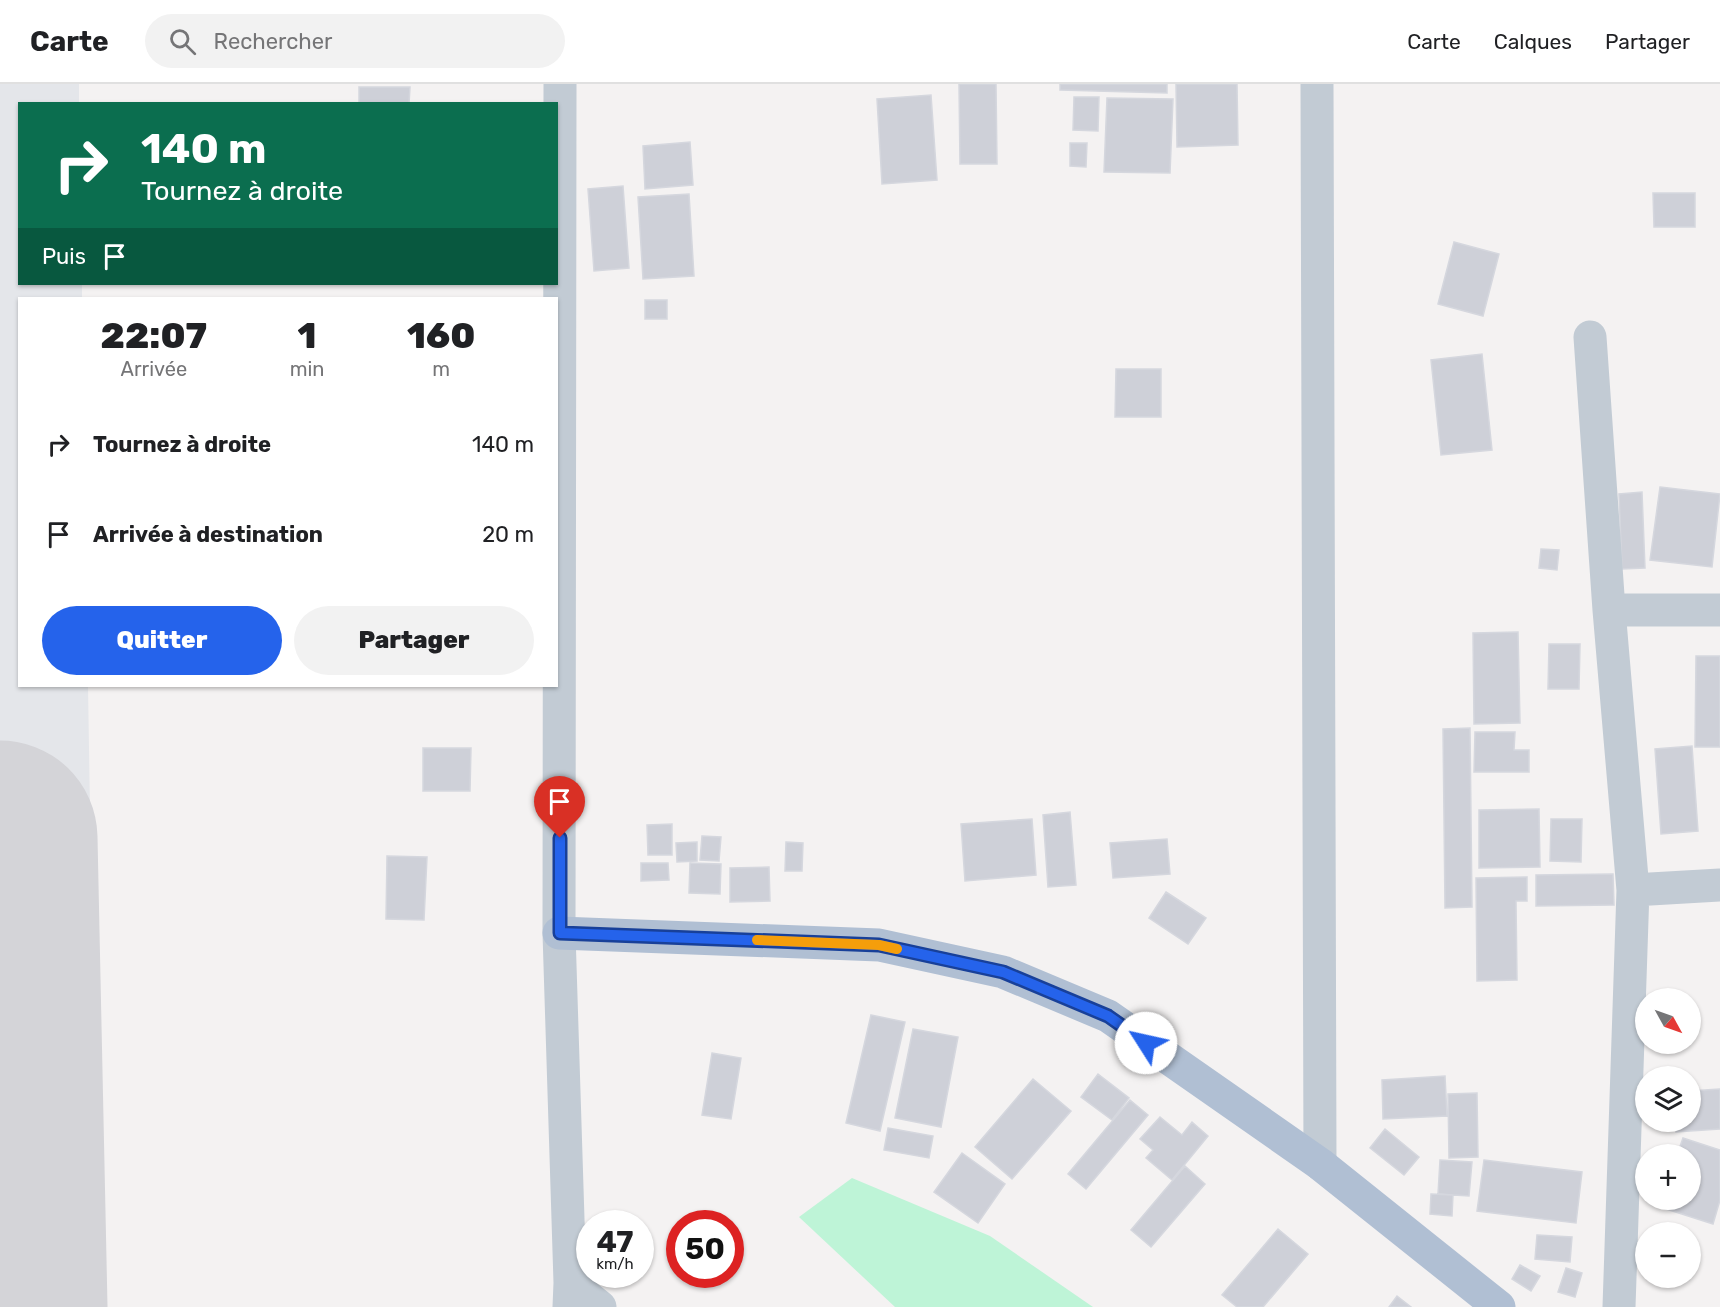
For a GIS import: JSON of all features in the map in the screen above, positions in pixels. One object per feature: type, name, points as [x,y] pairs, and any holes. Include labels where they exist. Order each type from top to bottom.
[{"type":"main road","points":[[560,933],[879,945],[1003,972],[1108,1016],[1320,1164],[1499,1307]]},
{"type":"street","points":[[560,84],[560,933],[570,1295],[600,1307]]},
{"type":"street","points":[[1317,84],[1320,1164]]},
{"type":"street","points":[[1590,338],[1609,610],[1633,890],[1619,1307]]},
{"type":"street","points":[[1609,610],[1720,610]]},
{"type":"street","points":[[1633,890],[1720,885]]},
{"type":"shaded area","points":[[0,84],[79,84],[79,102],[18,102],[18,285],[82,285],[82,297],[18,297],[18,687],[88,687],[98,1307],[0,1307]]},
{"type":"green space","points":[[852,1178],[990,1236],[1093,1307],[895,1307],[799,1217]]},
{"type":"building","points":[[959,84],[996,84],[997,164],[960,164]]},
{"type":"building","points":[[1060,84],[1167,84],[1167,93],[1060,90]]},
{"type":"building","points":[[1176,84],[1237,84],[1238,145],[1177,147]]},
{"type":"building","points":[[359,87],[410,87],[409,102],[359,102]]},
{"type":"building","points":[[931,95],[937,180],[882,184],[877,99]]},
{"type":"building","points":[[1074,97],[1099,97],[1098,131],[1073,130]]},
{"type":"building","points":[[1107,98],[1173,99],[1170,173],[1104,172]]},
{"type":"building","points":[[690,142],[693,185],[645,189],[643,146]]},
{"type":"building","points":[[1070,143],[1087,143],[1086,167],[1070,166]]},
{"type":"building","points":[[623,186],[629,268],[594,271],[588,189]]},
{"type":"building","points":[[1653,193],[1695,193],[1695,227],[1654,227]]},
{"type":"building","points":[[689,194],[694,276],[643,279],[638,197]]},
{"type":"building","points":[[1454,242],[1499,254],[1483,316],[1438,304]]},
{"type":"building","points":[[645,300],[667,300],[667,319],[645,319]]},
{"type":"building","points":[[1482,354],[1492,450],[1441,455],[1431,360]]},
{"type":"building","points":[[1116,369],[1161,369],[1161,417],[1115,417]]},
{"type":"building","points":[[1660,487],[1720,494],[1712,567],[1650,560]]},
{"type":"building","points":[[1642,492],[1645,568],[1622,569],[1619,494]]},
{"type":"building","points":[[1541,549],[1559,550],[1557,570],[1539,568]]},
{"type":"building","points":[[1518,632],[1520,723],[1474,724],[1473,633]]},
{"type":"building","points":[[1549,644],[1580,644],[1579,689],[1548,689]]},
{"type":"building","points":[[1696,656],[1720,656],[1720,747],[1695,747]]},
{"type":"building","points":[[1470,728],[1472,907],[1445,908],[1443,729]]},
{"type":"building","points":[[1475,732],[1515,732],[1514,750],[1529,750],[1529,772],[1474,772]]},
{"type":"building","points":[[1692,746],[1698,831],[1661,834],[1655,749]]},
{"type":"building","points":[[423,748],[471,748],[470,791],[423,791]]},
{"type":"building","points":[[1539,809],[1540,867],[1479,868],[1479,810]]},
{"type":"building","points":[[1070,812],[1076,885],[1048,887],[1043,815]]},
{"type":"building","points":[[1032,819],[1036,875],[965,881],[961,824]]},
{"type":"building","points":[[1551,819],[1582,819],[1581,862],[1550,861]]},
{"type":"building","points":[[672,824],[672,855],[648,855],[647,825]]},
{"type":"building","points":[[702,836],[721,837],[719,861],[700,860]]},
{"type":"building","points":[[1167,839],[1170,874],[1113,878],[1110,843]]},
{"type":"building","points":[[697,842],[697,861],[677,862],[676,843]]},
{"type":"building","points":[[786,842],[803,843],[802,871],[785,871]]},
{"type":"building","points":[[387,856],[427,857],[424,920],[386,919]]},
{"type":"building","points":[[641,863],[668,863],[669,880],[641,881]]},
{"type":"building","points":[[690,863],[721,864],[720,894],[689,893]]},
{"type":"building","points":[[769,867],[770,901],[730,902],[730,868]]},
{"type":"building","points":[[1613,874],[1614,905],[1536,906],[1536,875]]},
{"type":"building","points":[[1527,877],[1527,901],[1516,901],[1517,980],[1477,981],[1476,878]]},
{"type":"building","points":[[1166,892],[1206,918],[1188,944],[1149,918]]},
{"type":"building","points":[[871,1015],[905,1022],[880,1131],[846,1123]]},
{"type":"building","points":[[913,1029],[958,1037],[941,1127],[895,1118]]},
{"type":"building","points":[[712,1053],[741,1058],[731,1119],[702,1115]]},
{"type":"building","points":[[1098,1074],[1129,1098],[1112,1120],[1081,1097]]},
{"type":"building","points":[[1445,1076],[1447,1116],[1383,1119],[1382,1080]]},
{"type":"building","points":[[1033,1079],[1071,1111],[1012,1179],[975,1147]]},
{"type":"building","points":[[1720,1089],[1720,1129],[1701,1130],[1701,1090]]},
{"type":"building","points":[[1477,1093],[1478,1157],[1449,1158],[1448,1094]]},
{"type":"building","points":[[1130,1100],[1148,1115],[1086,1189],[1068,1174]]},
{"type":"building","points":[[1160,1117],[1182,1135],[1192,1122],[1208,1136],[1172,1180],[1146,1158],[1153,1150],[1140,1139]]},
{"type":"building","points":[[888,1128],[933,1136],[929,1158],[884,1150]]},
{"type":"building","points":[[1385,1129],[1419,1157],[1404,1175],[1370,1148]]},
{"type":"building","points":[[1683,1138],[1720,1150],[1720,1200],[1713,1224],[1669,1210],[1701,1210],[1701,1144],[1681,1144]]},
{"type":"building","points":[[962,1153],[1005,1184],[978,1223],[934,1192]]},
{"type":"building","points":[[1440,1160],[1472,1162],[1469,1196],[1438,1194]]},
{"type":"building","points":[[1484,1160],[1582,1172],[1576,1223],[1477,1211]]},
{"type":"building","points":[[1185,1166],[1205,1184],[1151,1247],[1131,1230]]},
{"type":"building","points":[[1431,1194],[1453,1195],[1452,1216],[1430,1214]]},
{"type":"building","points":[[1278,1229],[1308,1254],[1263,1307],[1237,1307],[1222,1295]]},
{"type":"building","points":[[1537,1235],[1572,1237],[1570,1262],[1535,1259]]},
{"type":"building","points":[[1520,1265],[1540,1276],[1531,1291],[1512,1279]]},
{"type":"building","points":[[1566,1268],[1582,1273],[1575,1297],[1558,1292]]},
{"type":"building","points":[[1397,1296],[1411,1307],[1389,1307]]},
{"type":"runway","points":[[0,838],[10,1307]]},
{"type":"slow traffic","points":[[757,940],[879,945],[897,949]]},
{"type":"route","points":[[560,838],[560,933],[879,945],[1003,972],[1108,1016],[1146,1043]]}]
